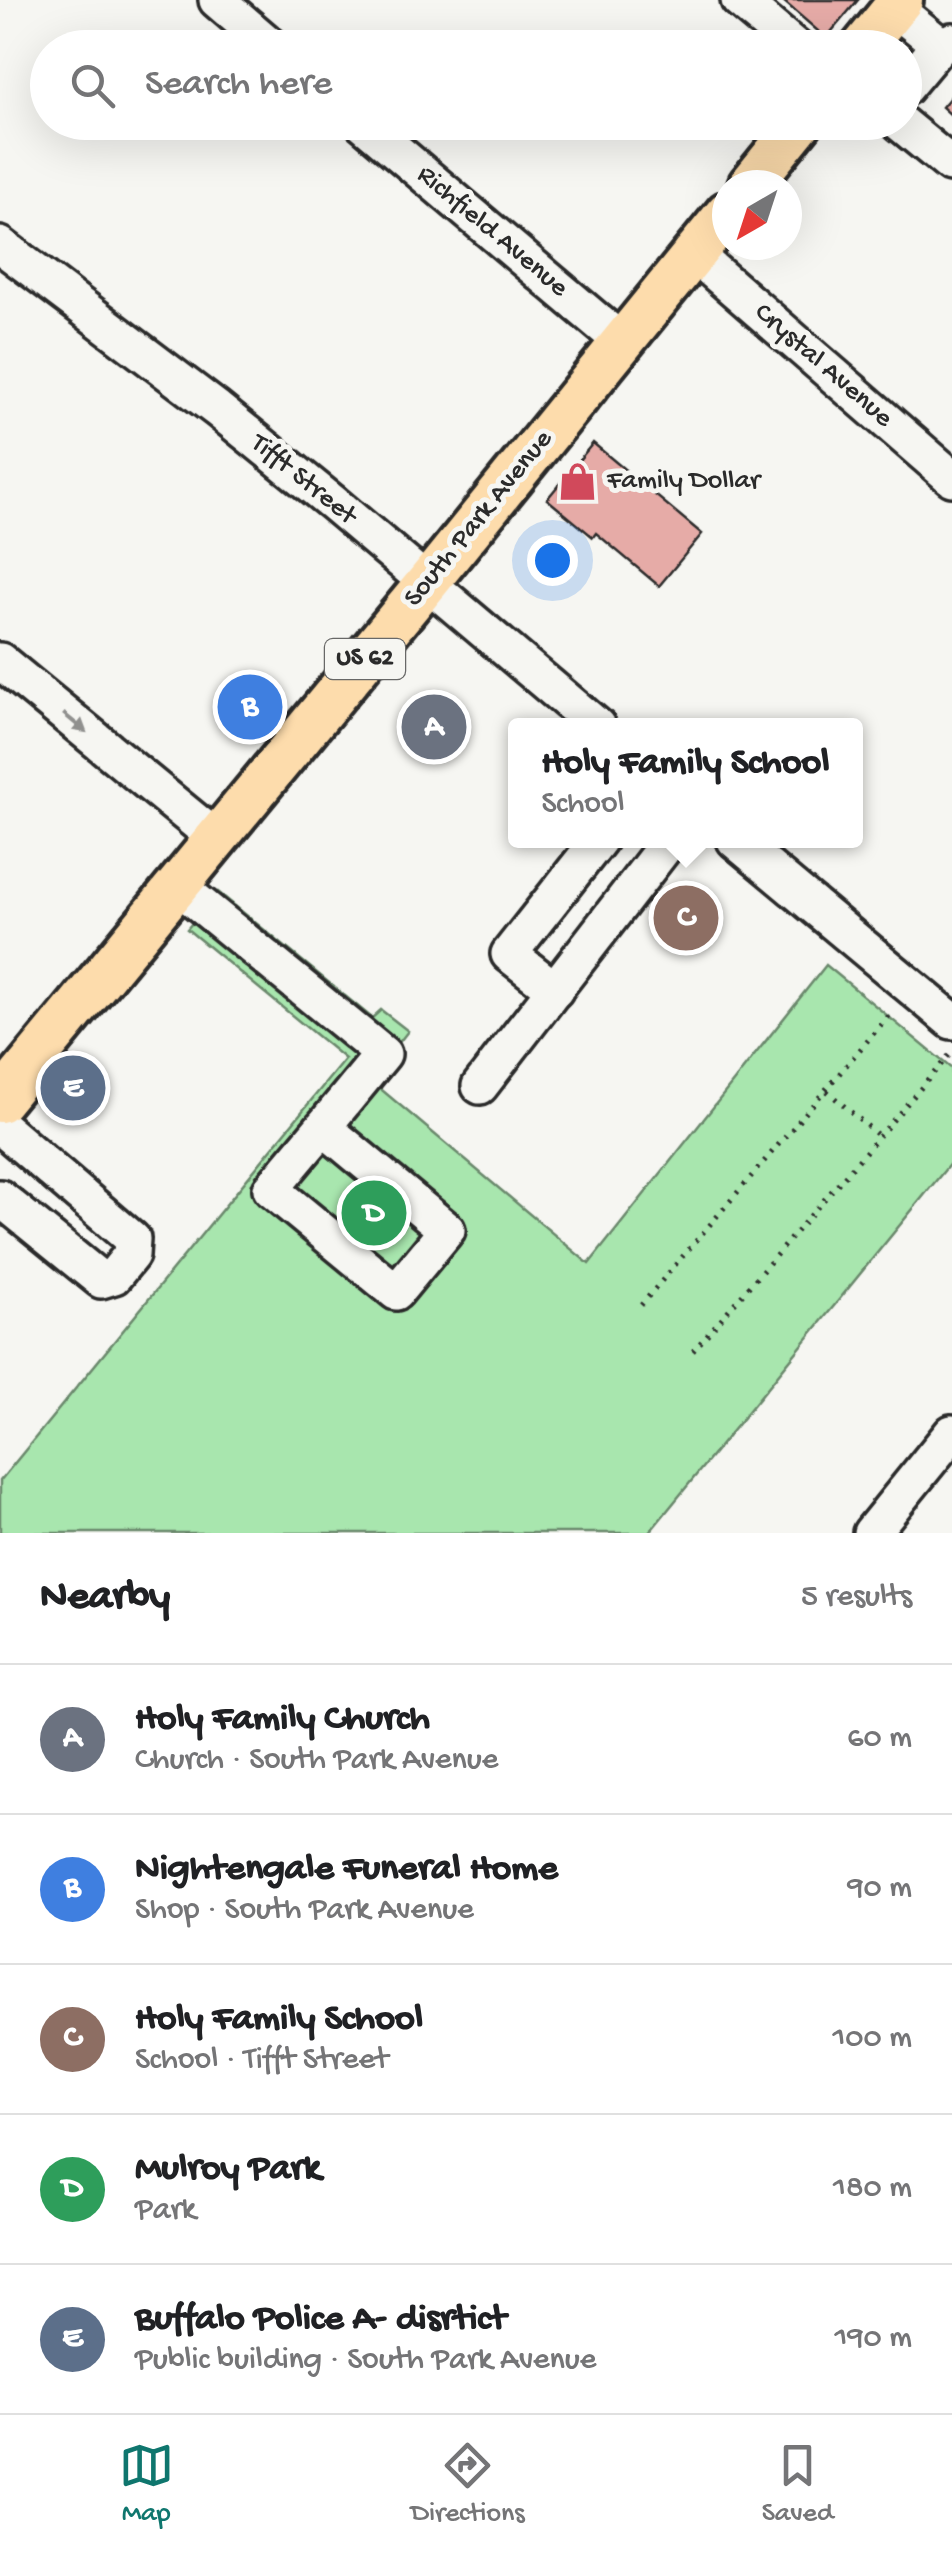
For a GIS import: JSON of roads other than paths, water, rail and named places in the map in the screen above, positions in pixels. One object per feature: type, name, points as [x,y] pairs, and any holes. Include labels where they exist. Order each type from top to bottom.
[{"type":"main road","points":[[877,30],[898,4]]},
{"type":"main road","points":[[762,170],[786,140]]},
{"type":"main road","name":"South Park Avenue","points":[[0,1102],[712,232]]},
{"type":"street","points":[[217,0],[252,30]]},
{"type":"street","points":[[739,0],[775,30]]},
{"type":"street","points":[[898,4],[946,43],[922,69]]},
{"type":"street","name":"Richfield Avenue","points":[[383,140],[622,342]]},
{"type":"street","points":[[921,140],[950,164]]},
{"type":"street","name":"Tifft Street","points":[[0,245],[216,410],[588,718]]},
{"type":"street","name":"Crystal Avenue","points":[[694,254],[952,478]]},
{"type":"street","points":[[0,661],[217,839]]},
{"type":"street","points":[[555,990],[509,954],[593,848]]},
{"type":"street","points":[[480,1086],[664,848]]},
{"type":"street","points":[[744,848],[952,1021]]},
{"type":"street","points":[[178,886],[382,1054],[272,1189],[396,1292],[447,1230],[323,1127]]},
{"type":"street","points":[[0,1126],[132,1239],[132,1256],[114,1276],[101,1280],[0,1198]]},
{"type":"street","points":[[871,1533],[952,1433]]},
{"type":"place","name":"Family Dollar","points":[[577,481]]},
{"type":"place","name":"Nightengale Funeral Home","points":[[250,707]]},
{"type":"place","name":"Holy Family Church","points":[[434,727]]},
{"type":"place","name":"Holy Family School","points":[[686,918]]},
{"type":"place","name":"Buffalo Police A- disrtict","points":[[73,1088]]},
{"type":"place","name":"Mulroy Park","points":[[374,1213]]}]
